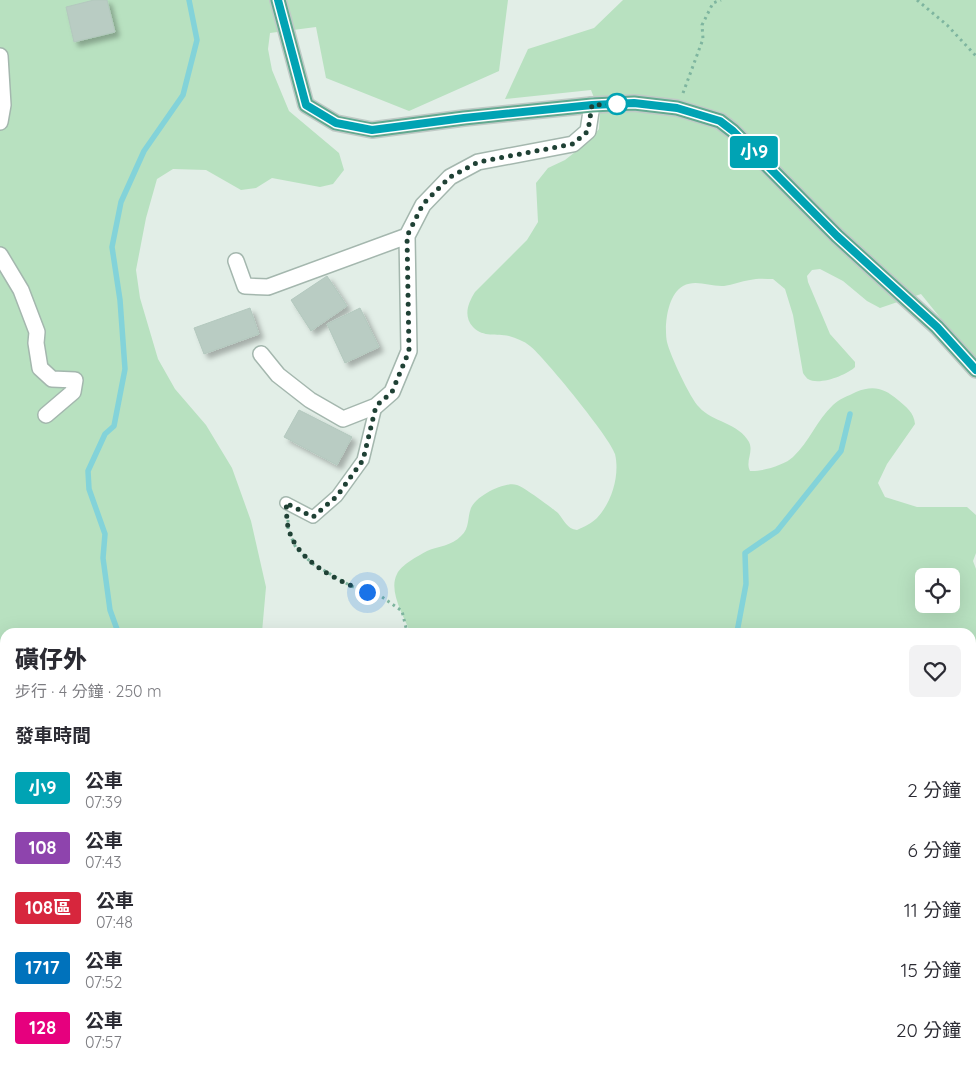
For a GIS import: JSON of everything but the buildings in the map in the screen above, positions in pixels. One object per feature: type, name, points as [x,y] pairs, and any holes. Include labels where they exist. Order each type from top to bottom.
[{"type":"main road","points":[[278,0],[306,105],[336,123],[372,130],[464,118],[592,105],[634,103],[677,108],[720,121],[733,131],[837,236],[937,327],[976,370]]},
{"type":"street","points":[[0,56],[3,105],[0,122]]},
{"type":"street","points":[[261,354],[278,375],[310,400],[342,419],[376,406],[392,392],[409,351],[407,236],[423,204],[450,177],[478,162],[573,144],[588,131],[592,105]]},
{"type":"street","points":[[236,261],[245,286],[268,287],[407,236]]},
{"type":"street","points":[[0,255],[21,290],[37,332],[36,343],[40,368],[52,379],[74,380],[73,392],[46,415]]},
{"type":"lane","points":[[286,503],[313,517],[337,496],[363,460],[376,406]]},
{"type":"path","points":[[677,108],[703,39],[702,25],[713,3],[721,0]]},
{"type":"path","points":[[917,0],[946,25],[976,56]]},
{"type":"path","points":[[286,503],[288,530],[296,548],[313,564],[351,586],[382,597],[402,611],[406,628]]},
{"type":"green space","points":[[0,0],[508,0],[499,71],[409,111],[326,78],[316,27],[270,33],[268,49],[272,70],[289,111],[339,153],[344,170],[333,184],[320,187],[272,178],[256,188],[241,190],[206,170],[173,169],[157,179],[146,218],[136,270],[140,298],[158,359],[175,389],[206,425],[232,468],[251,521],[266,587],[262,628],[0,628]]},
{"type":"green space","points":[[623,0],[976,0],[976,362],[921,294],[880,308],[867,301],[843,281],[820,269],[812,270],[807,276],[808,282],[830,334],[855,362],[855,367],[840,376],[819,381],[807,379],[803,373],[793,315],[785,289],[773,279],[753,279],[724,286],[693,283],[683,286],[673,296],[666,328],[667,342],[672,356],[695,402],[704,412],[739,431],[749,442],[751,449],[748,464],[750,471],[773,467],[789,460],[804,445],[822,417],[833,405],[856,392],[873,388],[883,390],[907,408],[915,424],[887,464],[878,483],[885,497],[917,507],[967,507],[976,515],[976,553],[973,561],[976,569],[976,628],[408,628],[394,588],[397,574],[406,564],[419,555],[449,544],[464,533],[471,508],[484,494],[505,485],[517,485],[558,513],[568,526],[577,530],[597,518],[607,504],[614,488],[616,462],[611,446],[590,416],[538,353],[528,344],[509,336],[481,333],[473,327],[468,318],[470,301],[475,292],[527,240],[538,222],[536,183],[548,168],[565,160],[589,141],[599,129],[600,113],[591,90],[505,99],[528,49],[594,28]]},
{"type":"waterway","points":[[117,628],[110,610],[103,558],[105,534],[89,489],[88,471],[105,434],[114,426],[125,369],[120,300],[112,247],[121,202],[144,151],[183,95],[197,40],[189,0]]},
{"type":"waterway","points":[[738,628],[746,584],[745,553],[777,531],[841,451],[850,414]]},
{"type":"bus line","name":"小9","points":[[278,0],[306,105],[336,123],[372,130],[464,118],[592,105],[634,103],[677,108],[720,121],[733,131],[779,176],[837,236],[937,327],[976,370]]},
{"type":"route","points":[[367,592],[351,586],[313,564],[296,548],[288,530],[286,503],[313,517],[337,496],[363,460],[376,406],[392,392],[409,351],[407,236],[423,204],[450,177],[478,162],[573,144],[588,131],[592,105],[620,104],[617,104]]}]
